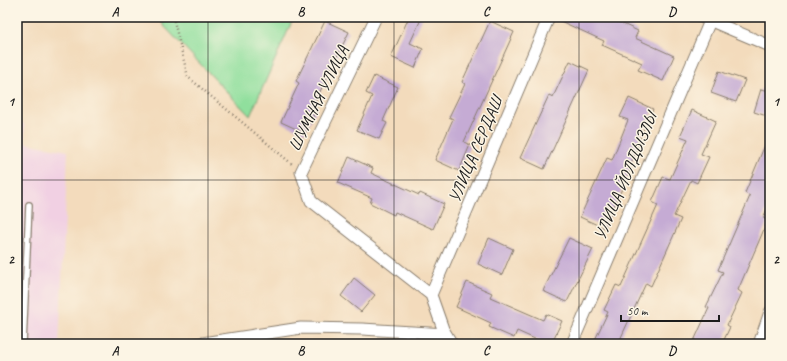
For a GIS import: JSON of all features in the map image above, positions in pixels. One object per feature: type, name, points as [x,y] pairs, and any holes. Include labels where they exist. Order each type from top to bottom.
[{"type":"street","name":"ШУМНАЯ УЛИЦА","points":[[301,172],[376,17]]},
{"type":"street","name":"УЛИЦА СЕРДАШ","points":[[431,295],[549,17]]},
{"type":"street","points":[[706,19],[770,46]]},
{"type":"street","name":"УЛИЦА ЙОЛДЫЗЛЫ","points":[[572,344],[706,19]]},
{"type":"street","points":[[196,344],[301,328],[362,329],[449,339],[431,295],[311,201],[301,172]]},
{"type":"street","points":[[759,344],[770,312]]},
{"type":"lane","points":[[23,344],[29,205]]},
{"type":"path","points":[[173,17],[188,77],[301,172]]},
{"type":"shaded area","points":[[17,117],[24,125],[25,143],[68,151],[59,344],[17,344]]},
{"type":"green space","points":[[159,17],[294,17],[250,116],[163,25]]},
{"type":"building","points":[[409,17],[422,17],[410,43],[423,49],[415,68],[391,57]]},
{"type":"building","points":[[556,17],[608,17],[638,31],[635,38],[674,56],[663,81],[638,70],[642,63],[602,45],[604,41],[556,19]]},
{"type":"building","points":[[325,21],[349,32],[313,106],[317,108],[305,133],[281,122],[299,83],[296,81]]},
{"type":"building","points":[[490,21],[514,32],[464,142],[470,145],[459,171],[435,160],[453,119],[449,117],[465,84],[462,82]]},
{"type":"building","points":[[570,61],[589,70],[544,169],[520,158],[549,95],[553,97]]},
{"type":"building","points":[[719,71],[745,80],[736,102],[711,93]]},
{"type":"building","points":[[374,76],[398,87],[383,121],[387,123],[379,139],[357,130],[372,96],[366,93]]},
{"type":"building","points":[[761,89],[770,91],[770,117],[754,112]]},
{"type":"building","points":[[629,98],[653,109],[639,140],[640,141],[629,168],[631,169],[604,228],[580,217],[607,158],[612,160],[628,120],[620,117]]},
{"type":"building","points":[[692,110],[716,121],[701,154],[709,157],[697,183],[691,180],[674,216],[681,219],[651,286],[646,283],[618,344],[593,344],[608,312],[604,310],[616,285],[621,287],[658,205],[652,202],[663,177],[670,179],[688,139],[680,136]]},
{"type":"building","points":[[770,133],[770,202],[763,218],[768,220],[738,290],[742,293],[727,325],[730,327],[722,344],[700,344],[694,341],[709,308],[706,307],[723,272],[718,270],[750,196],[745,193]]},
{"type":"building","points":[[349,157],[373,168],[371,173],[419,195],[420,193],[444,204],[433,229],[395,212],[394,215],[370,203],[372,198],[338,183]]},
{"type":"building","points":[[489,238],[513,249],[502,275],[478,264]]},
{"type":"building","points":[[569,238],[593,249],[567,302],[543,291]]},
{"type":"building","points":[[354,278],[375,295],[361,312],[341,296]]},
{"type":"building","points":[[467,282],[492,293],[490,297],[543,320],[546,314],[562,321],[551,344],[546,344],[517,331],[514,338],[489,327],[491,323],[456,307]]}]
